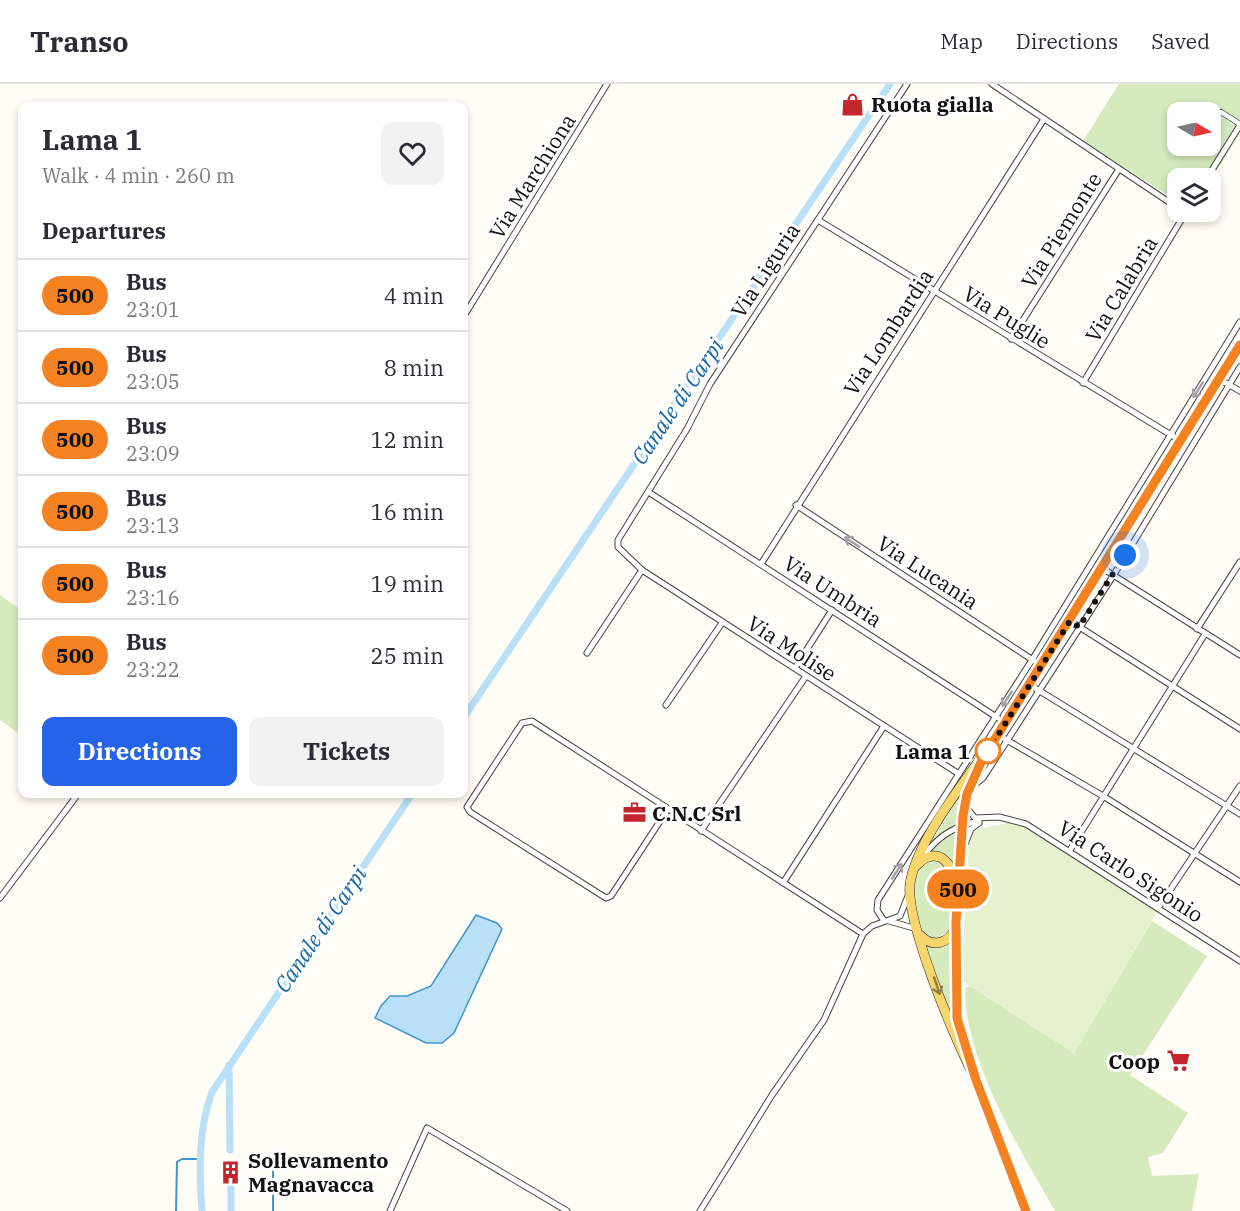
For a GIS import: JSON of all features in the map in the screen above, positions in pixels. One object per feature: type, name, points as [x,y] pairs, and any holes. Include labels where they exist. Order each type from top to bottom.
[{"type":"main road","points":[[976,1080],[954,1033],[917,930],[911,908],[910,887],[914,868],[925,844],[956,793],[982,760],[1030,685],[1240,345]]},
{"type":"main road","points":[[982,760],[964,805],[962,825],[956,922],[957,1018],[976,1080],[1026,1211]]},
{"type":"main road","points":[[914,868],[929,858],[946,861],[954,872],[958,887]]},
{"type":"main road","points":[[917,930],[926,941],[941,942],[951,936],[956,922]]},
{"type":"street","name":"Via Marchiona","points":[[468,310],[607,84]]},
{"type":"street","name":"Via Liguria","points":[[618,540],[650,493],[710,384],[907,84]]},
{"type":"street","points":[[992,84],[1167,201]]},
{"type":"street","points":[[1213,168],[1240,124],[1221,112]]},
{"type":"street","name":"Via Lombardia","points":[[761,564],[796,505],[1044,119]]},
{"type":"street","name":"Via Piemonte","points":[[1011,339],[1119,169]]},
{"type":"street","name":"Via Puglie","points":[[818,220],[1181,441]]},
{"type":"street","name":"Via Calabria","points":[[1083,383],[1179,222]]},
{"type":"street","points":[[917,930],[886,921],[877,910],[878,900],[997,717],[1240,322]]},
{"type":"street","points":[[970,789],[983,778],[1040,691],[1240,367]]},
{"type":"street","points":[[1219,378],[1240,391]]},
{"type":"street","points":[[1158,477],[1174,473]]},
{"type":"street","name":"Via Umbria","points":[[650,493],[997,717]]},
{"type":"street","name":"Via Lucania","points":[[796,505],[1042,666]]},
{"type":"street","name":"Via Molise","points":[[618,540],[618,547],[622,554],[642,570],[959,774]]},
{"type":"street","points":[[1197,629],[1240,562]]},
{"type":"street","points":[[1102,568],[1240,656]]},
{"type":"street","points":[[587,653],[642,570]]},
{"type":"street","points":[[795,668],[832,610]]},
{"type":"street","points":[[1070,621],[1240,729]]},
{"type":"street","points":[[666,705],[722,623]]},
{"type":"street","points":[[1070,850],[1205,634]]},
{"type":"street","points":[[701,831],[806,676]]},
{"type":"street","points":[[1030,685],[1240,814]]},
{"type":"street","points":[[668,809],[611,896],[606,898],[470,812],[467,807],[522,723],[527,720],[565,741],[863,934]]},
{"type":"street","points":[[783,883],[884,726]]},
{"type":"street","points":[[998,735],[1103,796],[1240,882]]},
{"type":"street","points":[[1158,908],[1240,786]]},
{"type":"street","points":[[0,898],[75,798]]},
{"type":"street","points":[[964,805],[974,818],[989,818]]},
{"type":"street","name":"Via Carlo Sigonio","points":[[989,818],[999,817],[1026,824],[1070,850],[1240,961]]},
{"type":"street","points":[[914,868],[935,842],[962,825],[989,818]]},
{"type":"street","points":[[958,887],[968,834],[974,826],[989,818]]},
{"type":"street","points":[[700,1211],[772,1095],[824,1020],[863,934],[902,913],[910,887]]},
{"type":"street","points":[[390,1211],[427,1128],[567,1211]]},
{"type":"green space","points":[[1119,84],[1240,84],[1240,133],[1218,168],[1167,168],[1167,195],[1083,141]]},
{"type":"green space","points":[[0,595],[18,608],[18,733],[0,720]]},
{"type":"green space","points":[[959,797],[961,799],[959,822],[934,839]]},
{"type":"green space","points":[[1007,823],[1024,825],[1158,910],[1074,1053],[961,980],[969,842],[978,829]]},
{"type":"green space","points":[[958,829],[957,864],[955,865],[948,855],[931,851]]},
{"type":"green space","points":[[933,861],[946,865],[953,898],[948,932],[936,938],[924,933],[918,915],[915,893],[915,882],[919,873],[924,866]]},
{"type":"green space","points":[[1152,921],[1207,956],[1130,1075],[1188,1113],[1163,1153],[1148,1157],[1152,1176],[1199,1174],[1192,1211],[1055,1211],[996,1103],[974,1044],[967,1015],[965,988],[970,986],[1074,1053]]},
{"type":"green space","points":[[953,939],[953,1023],[926,946],[941,946]]},
{"type":"water","points":[[476,915],[497,923],[502,929],[454,1033],[442,1043],[426,1043],[375,1018],[381,1006],[390,996],[407,996],[431,986]]},
{"type":"waterway","name":"Canale di Carpi","points":[[468,711],[890,84]]},
{"type":"waterway","name":"Canale di Carpi","points":[[202,1211],[200,1181],[202,1136],[212,1092],[409,798]]},
{"type":"waterway","name":"Canale di Carpi","points":[[229,1065],[230,1150]]},
{"type":"waterway","points":[[176,1211],[177,1162],[182,1159],[200,1159]]},
{"type":"waterway","points":[[273,1171],[273,1211]]},
{"type":"waterway","name":"Canale di Carpi","points":[[231,1178],[231,1211]]},
{"type":"bus line","name":"500","points":[[1026,1211],[976,1080],[957,1018],[956,922],[962,825],[967,794],[982,760],[1240,345]]},
{"type":"place","name":"Ruota gialla","points":[[853,104]]},
{"type":"place","name":"Lama 1","points":[[988,751]]},
{"type":"place","name":"C.N.C Srl","points":[[634,813]]},
{"type":"place","name":"Coop","points":[[1178,1061]]},
{"type":"place","name":"Sollevamento Magnavacca","points":[[230,1172]]},
{"type":"route","points":[[988,751],[1070,621],[1079,627],[1125,555]]}]
